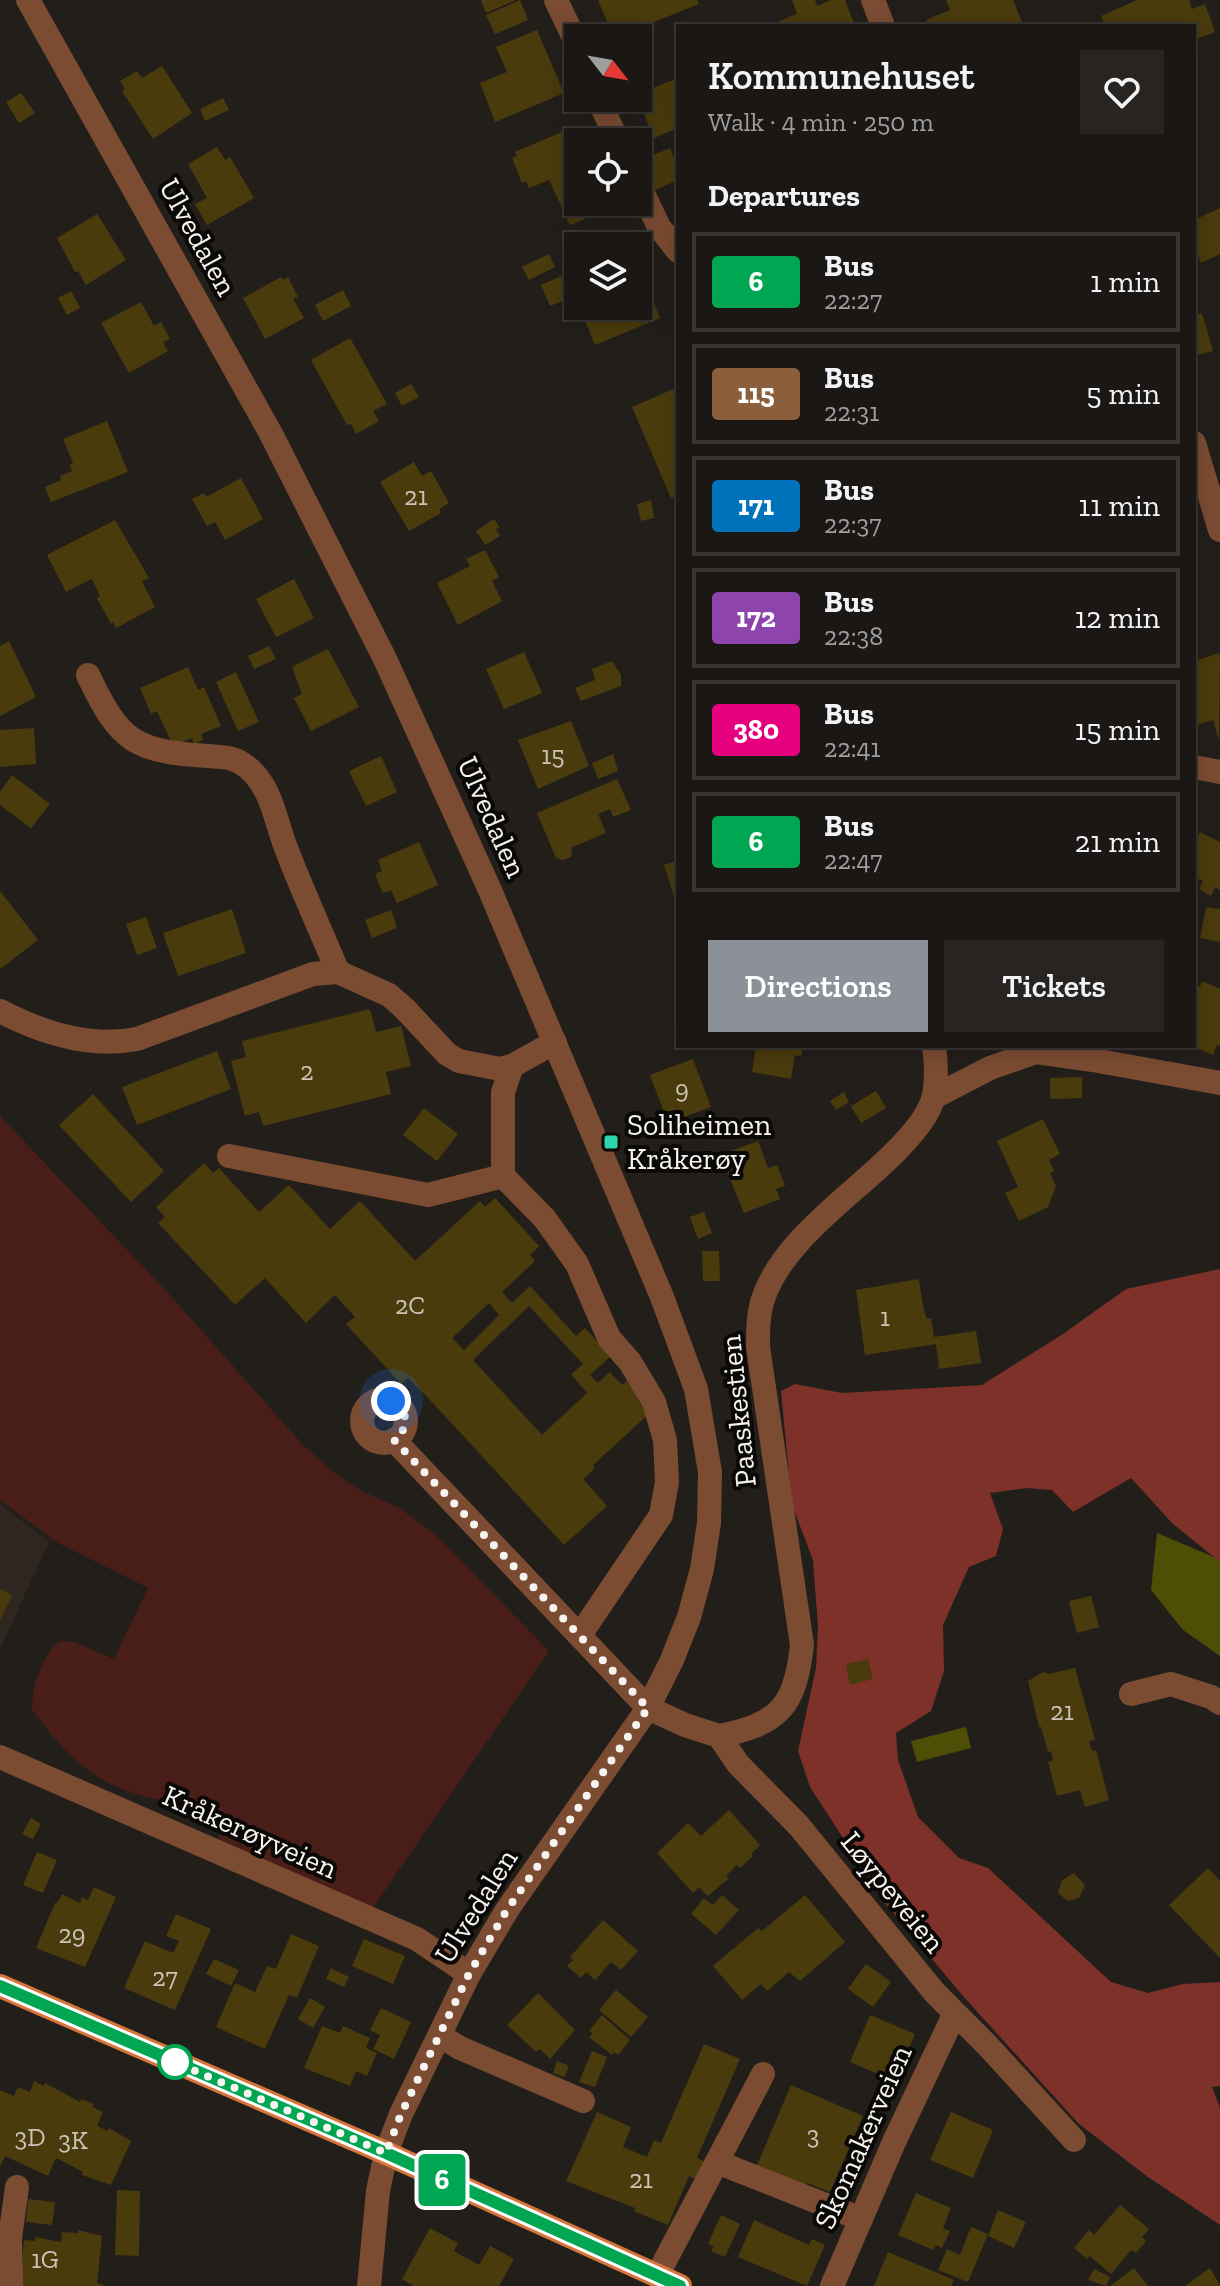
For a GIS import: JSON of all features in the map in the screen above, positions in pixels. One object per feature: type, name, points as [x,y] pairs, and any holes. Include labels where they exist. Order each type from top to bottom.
[{"type":"main road","points":[[0,1986],[386,2153],[680,2286]]},
{"type":"street","name":"Ulvedalen","points":[[28,0],[270,432],[374,638],[489,888],[662,1297],[696,1389],[710,1472],[709,1523],[702,1569],[689,1617],[648,1708],[507,1910],[469,1974],[401,2114],[386,2153],[374,2224],[369,2286]]},
{"type":"street","points":[[556,0],[567,24]]},
{"type":"street","points":[[873,0],[882,24]]},
{"type":"street","points":[[652,212],[676,248]]},
{"type":"street","points":[[1196,450],[1220,530]]},
{"type":"street","points":[[88,675],[107,715],[124,735],[152,750],[235,758],[251,769],[266,788],[286,847],[338,972]]},
{"type":"street","points":[[1196,767],[1220,772]]},
{"type":"street","points":[[0,1011],[53,1034],[87,1041],[124,1042],[313,974],[338,972],[389,995],[447,1054],[459,1061],[500,1069],[512,1066],[555,1042]]},
{"type":"street","name":"Paaskestien","points":[[719,1736],[751,1729],[774,1717],[798,1674],[802,1645],[758,1347],[761,1301],[785,1257],[917,1129],[934,1097],[934,1048]]},
{"type":"street","points":[[934,1097],[990,1068],[1036,1052],[1220,1083]]},
{"type":"street","points":[[512,1066],[503,1092],[503,1176],[545,1219],[577,1264],[609,1338],[630,1362],[654,1402],[665,1440],[667,1482],[661,1515],[580,1635]]},
{"type":"street","points":[[229,1156],[428,1195],[503,1176]]},
{"type":"street","points":[[394,1440],[648,1708],[719,1736]]},
{"type":"street","points":[[1131,1694],[1171,1684],[1220,1703]]},
{"type":"street","name":"Løypeveien","points":[[719,1736],[738,1764],[799,1826],[954,2015],[987,2045],[1074,2140]]},
{"type":"street","name":"Kråkerøyveien","points":[[0,1757],[417,1939],[469,1974]]},
{"type":"street","name":"Skomakerveien","points":[[832,2286],[894,2142],[954,2015]]},
{"type":"street","points":[[440,2036],[460,2048],[583,2101]]},
{"type":"street","points":[[657,2276],[763,2074]]},
{"type":"street","points":[[717,2162],[861,2219]]},
{"type":"street","points":[[11,2286],[10,2238],[17,2187]]},
{"type":"shaded area","points":[[0,1116],[169,1294],[303,1445],[332,1471],[360,1490],[401,1509],[438,1537],[549,1651],[366,1918],[221,1854],[216,1810],[156,1799],[110,1784],[71,1756],[32,1709],[39,1672],[59,1641],[74,1642],[114,1659],[148,1588],[58,1543],[0,1500]]},
{"type":"shaded area","points":[[1220,1269],[1220,1562],[1172,1523],[1131,1478],[1073,1512],[1052,1490],[1027,1488],[990,1493],[1003,1529],[996,1556],[969,1567],[943,1625],[944,1671],[931,1711],[896,1733],[898,1760],[918,1817],[959,1858],[988,1868],[1111,1982],[1148,1993],[1183,1984],[1220,1982],[1220,2086],[1212,2087],[1220,2108],[1220,2225],[1148,2177],[1079,2124],[963,1996],[886,1904],[810,1787],[798,1751],[816,1668],[818,1627],[813,1560],[792,1505],[781,1391],[795,1384],[842,1393],[982,1385],[1063,1334],[1126,1289]]},
{"type":"shaded area","points":[[0,1504],[49,1542],[0,1649]]},
{"type":"shaded area","points":[[1157,1533],[1220,1562],[1220,1656],[1183,1630],[1151,1590]]},
{"type":"shaded area","points":[[966,1727],[971,1748],[917,1762],[911,1741]]},
{"type":"building","points":[[481,0],[516,0],[486,13]]},
{"type":"building","points":[[520,0],[528,20],[495,34],[486,15]]},
{"type":"building","points":[[598,0],[697,0],[699,4],[649,24],[608,24]]},
{"type":"building","points":[[792,0],[815,0],[817,6],[831,0],[845,0],[854,24],[772,24],[797,14]]},
{"type":"building","points":[[946,0],[1013,0],[1022,22],[928,24],[926,20],[950,10]]},
{"type":"building","points":[[1137,0],[1189,0],[1192,9],[1205,4],[1215,32],[1196,39],[1196,24],[1104,24],[1101,16]]},
{"type":"building","points":[[537,30],[564,93],[495,122],[480,83],[507,72],[496,47]]},
{"type":"building","points":[[162,66],[192,113],[153,139],[122,91],[125,89],[120,81],[137,71],[142,78]]},
{"type":"building","points":[[676,79],[676,129],[654,138],[643,112],[652,112],[652,88]]},
{"type":"building","points":[[21,93],[35,113],[19,123],[6,102]]},
{"type":"building","points":[[223,98],[229,110],[205,121],[200,109]]},
{"type":"building","points":[[564,131],[564,212],[549,180],[529,188],[526,181],[522,183],[512,158],[517,156],[515,152]]},
{"type":"building","points":[[217,147],[225,160],[230,157],[254,198],[207,225],[195,204],[207,198],[188,164]]},
{"type":"building","points":[[670,148],[676,162],[676,181],[655,190],[652,156]]},
{"type":"building","points":[[1220,208],[1220,254],[1201,263],[1196,252],[1196,219]]},
{"type":"building","points":[[97,214],[126,260],[86,285],[78,271],[75,272],[57,238]]},
{"type":"building","points":[[566,216],[592,216],[570,225]]},
{"type":"building","points":[[549,254],[555,267],[529,280],[522,267]]},
{"type":"building","points":[[561,276],[564,300],[550,306],[541,285]]},
{"type":"building","points":[[281,277],[283,280],[288,277],[298,297],[293,299],[304,318],[265,339],[243,298]]},
{"type":"building","points":[[343,290],[351,306],[323,321],[315,305]]},
{"type":"building","points":[[71,291],[80,308],[67,315],[58,298]]},
{"type":"building","points":[[652,298],[660,318],[595,345],[585,320],[652,320]]},
{"type":"building","points":[[141,302],[154,326],[161,322],[170,339],[163,342],[168,351],[129,373],[101,323]]},
{"type":"building","points":[[1202,313],[1213,351],[1196,355],[1196,315]]},
{"type":"building","points":[[350,338],[387,404],[373,411],[379,421],[356,434],[351,424],[347,425],[311,360]]},
{"type":"building","points":[[411,384],[419,397],[402,406],[395,393]]},
{"type":"building","points":[[676,388],[676,496],[671,498],[632,407]]},
{"type":"building","points":[[107,421],[128,472],[51,502],[45,487],[72,471],[70,465],[73,463],[63,439]]},
{"type":"building","points":[[414,462],[422,476],[431,471],[449,503],[439,509],[441,513],[409,531],[380,482]]},
{"type":"building","points":[[241,478],[263,519],[225,540],[215,522],[207,526],[192,499],[204,493],[206,497]]},
{"type":"building","points":[[651,500],[654,518],[641,521],[637,504]]},
{"type":"building","points":[[494,519],[500,528],[496,529],[500,536],[485,545],[476,531]]},
{"type":"building","points":[[115,520],[149,578],[142,581],[155,607],[116,628],[97,598],[100,596],[92,579],[66,592],[47,555]]},
{"type":"building","points":[[485,550],[499,577],[492,581],[502,601],[458,625],[437,583],[470,566],[466,559]]},
{"type":"building","points":[[294,579],[314,618],[276,637],[256,599]]},
{"type":"building","points":[[9,641],[36,697],[0,716],[0,646]]},
{"type":"building","points":[[269,646],[276,659],[254,669],[248,656]]},
{"type":"building","points":[[328,649],[359,707],[311,731],[294,698],[302,694],[292,667]]},
{"type":"building","points":[[524,652],[542,693],[504,709],[486,669]]},
{"type":"building","points":[[1219,653],[1219,740],[1213,720],[1196,725],[1196,660]]},
{"type":"building","points":[[612,661],[621,675],[621,686],[581,701],[575,688],[595,680],[592,669]]},
{"type":"building","points":[[188,667],[198,690],[204,687],[221,726],[201,734],[203,740],[194,744],[192,738],[173,746],[157,711],[151,714],[140,688]]},
{"type":"building","points":[[236,672],[259,722],[238,731],[216,682]]},
{"type":"building","points":[[571,721],[589,766],[538,789],[518,740]]},
{"type":"building","points":[[34,728],[36,764],[0,767],[0,730]]},
{"type":"building","points":[[613,754],[618,771],[598,779],[592,763]]},
{"type":"building","points":[[381,756],[397,792],[366,806],[349,771]]},
{"type":"building","points":[[12,775],[50,804],[31,828],[0,805],[0,792]]},
{"type":"building","points":[[617,779],[631,810],[613,817],[610,809],[598,814],[606,833],[572,847],[571,857],[563,860],[556,858],[537,813]]},
{"type":"building","points":[[1200,832],[1220,842],[1220,890],[1215,887],[1211,896],[1199,889],[1203,881],[1196,878],[1196,840]]},
{"type":"building","points":[[419,842],[438,885],[397,903],[391,890],[383,893],[375,874],[382,871],[378,860]]},
{"type":"building","points":[[676,861],[676,903],[664,865]]},
{"type":"building","points":[[0,891],[38,940],[0,969]]},
{"type":"building","points":[[1206,907],[1220,909],[1220,942],[1200,938]]},
{"type":"building","points":[[232,909],[246,953],[178,976],[163,933]]},
{"type":"building","points":[[391,910],[397,928],[372,938],[365,920]]},
{"type":"building","points":[[146,917],[157,948],[137,955],[126,924]]},
{"type":"building","points":[[1202,981],[1220,989],[1220,1046],[1217,1045],[1213,1055],[1196,1048],[1196,985],[1200,987]]},
{"type":"building","points":[[370,1009],[376,1032],[401,1026],[411,1066],[386,1072],[391,1094],[263,1126],[259,1112],[245,1116],[231,1061],[246,1057],[242,1041]]},
{"type":"building","points":[[756,1048],[803,1048],[801,1056],[795,1055],[791,1079],[752,1072]]},
{"type":"building","points":[[217,1051],[231,1089],[137,1125],[122,1087]]},
{"type":"building","points":[[693,1059],[711,1107],[668,1123],[650,1075]]},
{"type":"building","points":[[1082,1077],[1082,1098],[1050,1099],[1050,1078]]},
{"type":"building","points":[[876,1091],[886,1108],[861,1123],[851,1106]]},
{"type":"building","points":[[844,1092],[849,1102],[836,1110],[830,1101]]},
{"type":"building","points":[[93,1094],[164,1171],[131,1202],[59,1125]]},
{"type":"building","points":[[424,1108],[458,1134],[437,1161],[403,1135]]},
{"type":"building","points":[[1043,1119],[1060,1154],[1049,1160],[1054,1171],[1050,1173],[1056,1186],[1048,1207],[1019,1221],[1005,1193],[1018,1187],[997,1141]]},
{"type":"building","points":[[758,1141],[768,1168],[777,1165],[785,1186],[776,1189],[780,1199],[744,1213],[720,1155]]},
{"type":"building","points":[[204,1163],[213,1173],[219,1168],[259,1212],[289,1185],[330,1229],[360,1201],[415,1261],[480,1201],[485,1207],[495,1198],[539,1246],[530,1255],[535,1261],[502,1292],[512,1303],[530,1286],[576,1336],[585,1328],[611,1356],[590,1375],[598,1383],[610,1372],[622,1385],[627,1381],[642,1397],[638,1401],[649,1414],[593,1465],[595,1468],[583,1479],[607,1506],[564,1545],[430,1400],[408,1378],[401,1384],[346,1324],[355,1317],[335,1295],[306,1323],[265,1278],[235,1305],[158,1223],[165,1217],[156,1207]],"holes":[[[489,1303],[499,1315],[464,1350],[452,1338]],[[529,1306],[583,1364],[571,1374],[587,1393],[542,1435],[473,1360]]]},
{"type":"building","points":[[704,1212],[712,1233],[698,1239],[690,1217]]},
{"type":"building","points":[[702,1251],[719,1251],[720,1281],[703,1281]]},
{"type":"building","points":[[919,1279],[923,1307],[927,1319],[931,1318],[934,1337],[976,1331],[981,1363],[939,1369],[936,1344],[865,1355],[856,1290]]},
{"type":"building","points":[[0,1589],[12,1595],[0,1621]]},
{"type":"building","points":[[1091,1596],[1099,1627],[1077,1633],[1069,1601]]},
{"type":"building","points":[[868,1659],[873,1679],[850,1685],[846,1664]]},
{"type":"building","points":[[1075,1668],[1095,1740],[1089,1741],[1092,1751],[1096,1750],[1109,1800],[1085,1807],[1080,1790],[1057,1796],[1048,1762],[1053,1760],[1051,1751],[1048,1752],[1039,1727],[1028,1681],[1043,1672],[1048,1674]]},
{"type":"building","points":[[729,1810],[760,1845],[751,1854],[753,1856],[740,1868],[737,1865],[726,1876],[729,1878],[708,1896],[699,1887],[693,1893],[657,1853],[688,1823],[701,1836]]},
{"type":"building","points":[[31,1818],[41,1824],[33,1839],[22,1834]]},
{"type":"building","points":[[37,1852],[57,1860],[43,1893],[23,1885]]},
{"type":"building","points":[[1208,1868],[1220,1881],[1220,1958],[1169,1905]]},
{"type":"building","points":[[1074,1873],[1085,1885],[1079,1898],[1068,1901],[1058,1893],[1062,1880]]},
{"type":"building","points":[[94,1887],[116,1897],[85,1967],[36,1948],[55,1903],[62,1894],[80,1903],[82,1897],[88,1900]]},
{"type":"building","points":[[722,1895],[739,1910],[716,1935],[691,1914],[704,1898],[713,1905]]},
{"type":"building","points":[[805,1895],[845,1942],[800,1981],[789,1972],[767,1991],[761,1984],[742,2000],[713,1966],[758,1928],[762,1931]]},
{"type":"building","points":[[176,1914],[211,1929],[175,2010],[124,1988],[145,1941],[173,1953],[179,1941],[166,1936]]},
{"type":"building","points":[[603,1920],[638,1951],[621,1970],[611,1962],[595,1980],[586,1972],[581,1978],[567,1966],[573,1960],[570,1957]]},
{"type":"building","points":[[291,1934],[319,1946],[297,1998],[289,1995],[265,2049],[216,2027],[235,1983],[255,1992],[267,1966],[276,1969]]},
{"type":"building","points":[[364,1939],[405,1956],[393,1984],[352,1966]]},
{"type":"building","points":[[214,1959],[239,1970],[231,1986],[206,1974]]},
{"type":"building","points":[[866,1964],[891,1982],[873,2007],[848,1989]]},
{"type":"building","points":[[331,1968],[349,1977],[344,1987],[326,1979]]},
{"type":"building","points":[[616,1990],[648,2017],[631,2037],[599,2010]]},
{"type":"building","points":[[538,1993],[575,2030],[550,2059],[540,2049],[536,2052],[507,2025]]},
{"type":"building","points":[[310,1998],[325,2007],[313,2028],[298,2019]]},
{"type":"building","points":[[381,2008],[411,2022],[394,2059],[373,2049],[380,2035],[370,2030]]},
{"type":"building","points":[[602,2015],[630,2040],[618,2055],[614,2052],[612,2055],[589,2037],[593,2033],[589,2031]]},
{"type":"building","points":[[870,2015],[915,2034],[894,2081],[850,2062]]},
{"type":"building","points":[[322,2026],[340,2033],[343,2026],[370,2038],[366,2048],[377,2053],[367,2076],[356,2071],[350,2086],[304,2068]]},
{"type":"building","points":[[704,2044],[740,2059],[697,2158],[705,2162],[697,2180],[689,2176],[668,2225],[634,2211],[635,2208],[566,2181],[597,2112],[631,2127],[623,2147],[647,2157],[654,2140],[661,2143]]},
{"type":"building","points":[[592,2051],[607,2057],[595,2087],[579,2082]]},
{"type":"building","points":[[557,2061],[569,2066],[564,2077],[553,2073]]},
{"type":"building","points":[[34,2081],[44,2086],[45,2083],[80,2102],[81,2099],[94,2104],[92,2107],[103,2112],[97,2126],[108,2131],[109,2128],[131,2141],[111,2185],[82,2175],[83,2172],[56,2158],[48,2176],[5,2156],[0,2166],[0,2090],[14,2096],[18,2087],[30,2092]]},
{"type":"building","points":[[791,2085],[863,2116],[830,2192],[807,2183],[804,2191],[755,2170]]},
{"type":"building","points":[[951,2112],[993,2130],[973,2178],[930,2160]]},
{"type":"building","points":[[117,2190],[140,2191],[139,2256],[115,2255]]},
{"type":"building","points":[[916,2193],[951,2208],[943,2228],[950,2231],[942,2248],[936,2245],[933,2250],[898,2235]]},
{"type":"building","points":[[28,2199],[55,2202],[52,2225],[26,2222]]},
{"type":"building","points":[[1120,2205],[1149,2229],[1142,2237],[1146,2241],[1136,2253],[1131,2250],[1111,2274],[1090,2256],[1087,2259],[1074,2248],[1089,2230],[1094,2235]]},
{"type":"building","points":[[998,2210],[1026,2222],[1014,2248],[988,2236]]},
{"type":"building","points":[[721,2215],[740,2224],[725,2257],[711,2251],[714,2246],[708,2244]]},
{"type":"building","points":[[754,2220],[809,2245],[812,2239],[825,2245],[807,2286],[738,2257]]},
{"type":"building","points":[[971,2227],[988,2234],[968,2282],[938,2270],[947,2249],[960,2255]]},
{"type":"building","points":[[430,2228],[458,2243],[454,2251],[479,2265],[490,2246],[514,2259],[499,2286],[414,2286],[402,2279]]},
{"type":"building","points":[[78,2230],[102,2236],[97,2283],[106,2286],[20,2286],[24,2240],[35,2241],[35,2237],[61,2242],[62,2232],[78,2233]]},
{"type":"building","points":[[888,2252],[954,2280],[951,2286],[874,2286]]},
{"type":"building","points":[[1134,2268],[1148,2286],[1110,2286]]},
{"type":"building","points":[[1210,2268],[1220,2286],[1185,2286]]},
{"type":"building","points":[[1094,2269],[1110,2277],[1106,2286],[1088,2280]]},
{"type":"bus line","name":"6","points":[[0,1986],[386,2153],[680,2286]]},
{"type":"place","name":"Soliheimen Kråkerøy","points":[[611,1142]]},
{"type":"route","points":[[175,2062],[165,2058],[386,2153],[401,2114],[469,1974],[507,1910],[648,1708],[394,1440],[406,1424],[402,1409],[391,1401]]}]
